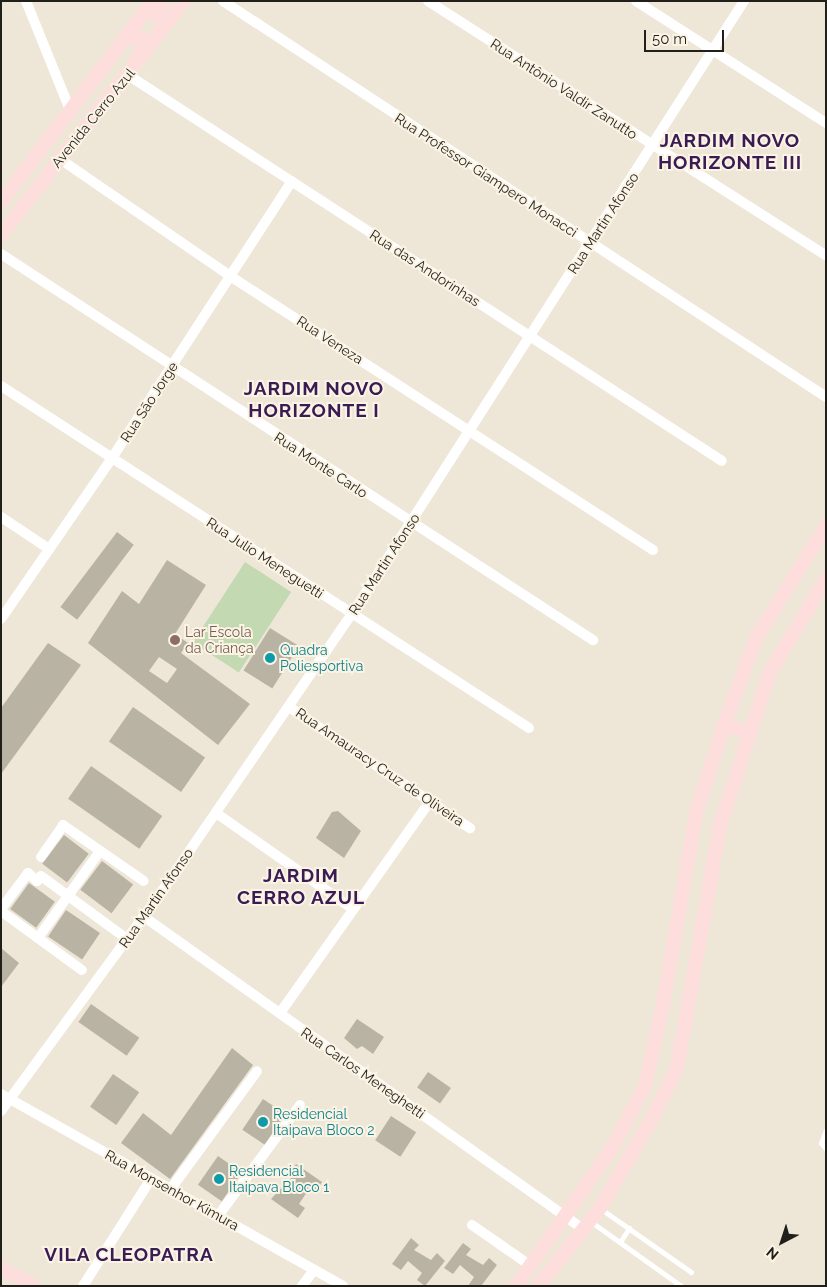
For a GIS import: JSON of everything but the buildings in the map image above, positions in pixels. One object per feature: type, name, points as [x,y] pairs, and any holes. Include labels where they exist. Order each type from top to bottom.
[{"type":"main road","name":"Avenida Cerro Azul","points":[[1,202],[153,1]]},
{"type":"main road","points":[[162,1],[157,15],[162,22],[169,21]]},
{"type":"main road","name":"Avenida Cerro Azul","points":[[1,235],[184,1]]},
{"type":"main road","points":[[125,37],[138,35],[144,43],[128,75]]},
{"type":"main road","points":[[516,1286],[592,1179],[629,1120],[653,1058],[692,831],[724,725],[756,638],[826,526]]},
{"type":"main road","points":[[538,1286],[600,1208],[677,1068],[720,826],[749,732],[782,647],[826,579]]},
{"type":"main road","points":[[724,725],[749,732]]},
{"type":"main road","points":[[1,1268],[33,1286]]},
{"type":"street","points":[[26,1],[70,110]]},
{"type":"street","name":"Rua Professor Giampero Monacci","points":[[223,1],[826,397]]},
{"type":"street","name":"Rua Antônio Valdir Zanutto","points":[[428,1],[652,147],[826,256]]},
{"type":"street","points":[[636,1],[826,124]]},
{"type":"street","name":"Rua Martin Afonso","points":[[1,1111],[6,1097],[127,939],[289,707],[410,524],[529,337],[592,244],[744,1]]},
{"type":"street","name":"Rua das Andorinhas","points":[[128,75],[722,461]]},
{"type":"street","name":"Rua Veneza","points":[[60,159],[230,276],[653,550]]},
{"type":"street","name":"Rua São Jorge","points":[[1,619],[112,458],[292,181]]},
{"type":"street","name":"Rua Monte Carlo","points":[[1,254],[410,524],[593,640]]},
{"type":"street","name":"Rua Julio Meneguetti","points":[[1,386],[529,728]]},
{"type":"street","points":[[1,517],[50,549]]},
{"type":"street","name":"Rua Amauracy Cruz de Oliveira","points":[[289,707],[470,828]]},
{"type":"street","points":[[280,1014],[430,801]]},
{"type":"street","points":[[216,813],[353,909]]},
{"type":"street","points":[[42,857],[63,825],[144,881]]},
{"type":"street","points":[[38,938],[100,851]]},
{"type":"street","points":[[82,970],[1,911],[28,873],[37,881],[41,876],[127,939]]},
{"type":"street","name":"Rua Carlos Meneghetti","points":[[143,916],[566,1217],[586,1225]]},
{"type":"street","points":[[170,1190],[256,1071]]},
{"type":"street","name":"Rua Monsenhor Kimura","points":[[6,1097],[343,1286]]},
{"type":"street","points":[[218,1216],[300,1105]]},
{"type":"street","points":[[83,1286],[151,1179]]},
{"type":"street","points":[[472,1225],[531,1266]]},
{"type":"street","points":[[302,1286],[314,1270]]},
{"type":"lane","points":[[826,1130],[821,1143],[826,1149]]},
{"type":"lane","points":[[600,1208],[691,1272]]},
{"type":"lane","points":[[586,1225],[620,1242],[681,1286]]},
{"type":"lane","points":[[620,1242],[629,1228]]},
{"type":"green space","points":[[245,562],[291,592],[239,672],[193,643]]},
{"type":"place","name":"Lar Escola da Criança","points":[[175,640]]},
{"type":"place","name":"Quadra Poliesportiva","points":[[270,658]]},
{"type":"place","name":"Residencial Itaipava Bloco 2","points":[[263,1122]]},
{"type":"place","name":"Residencial Itaipava Bloco 1","points":[[219,1179]]},
{"type":"district","name":"JARDIM NOVO HORIZONTE III","points":[[730,152]]},
{"type":"district","name":"JARDIM NOVO HORIZONTE I","points":[[314,400]]},
{"type":"district","name":"JARDIM CERRO AZUL","points":[[301,887]]},
{"type":"district","name":"VILA CLEOPATRA","points":[[129,1255]]}]
